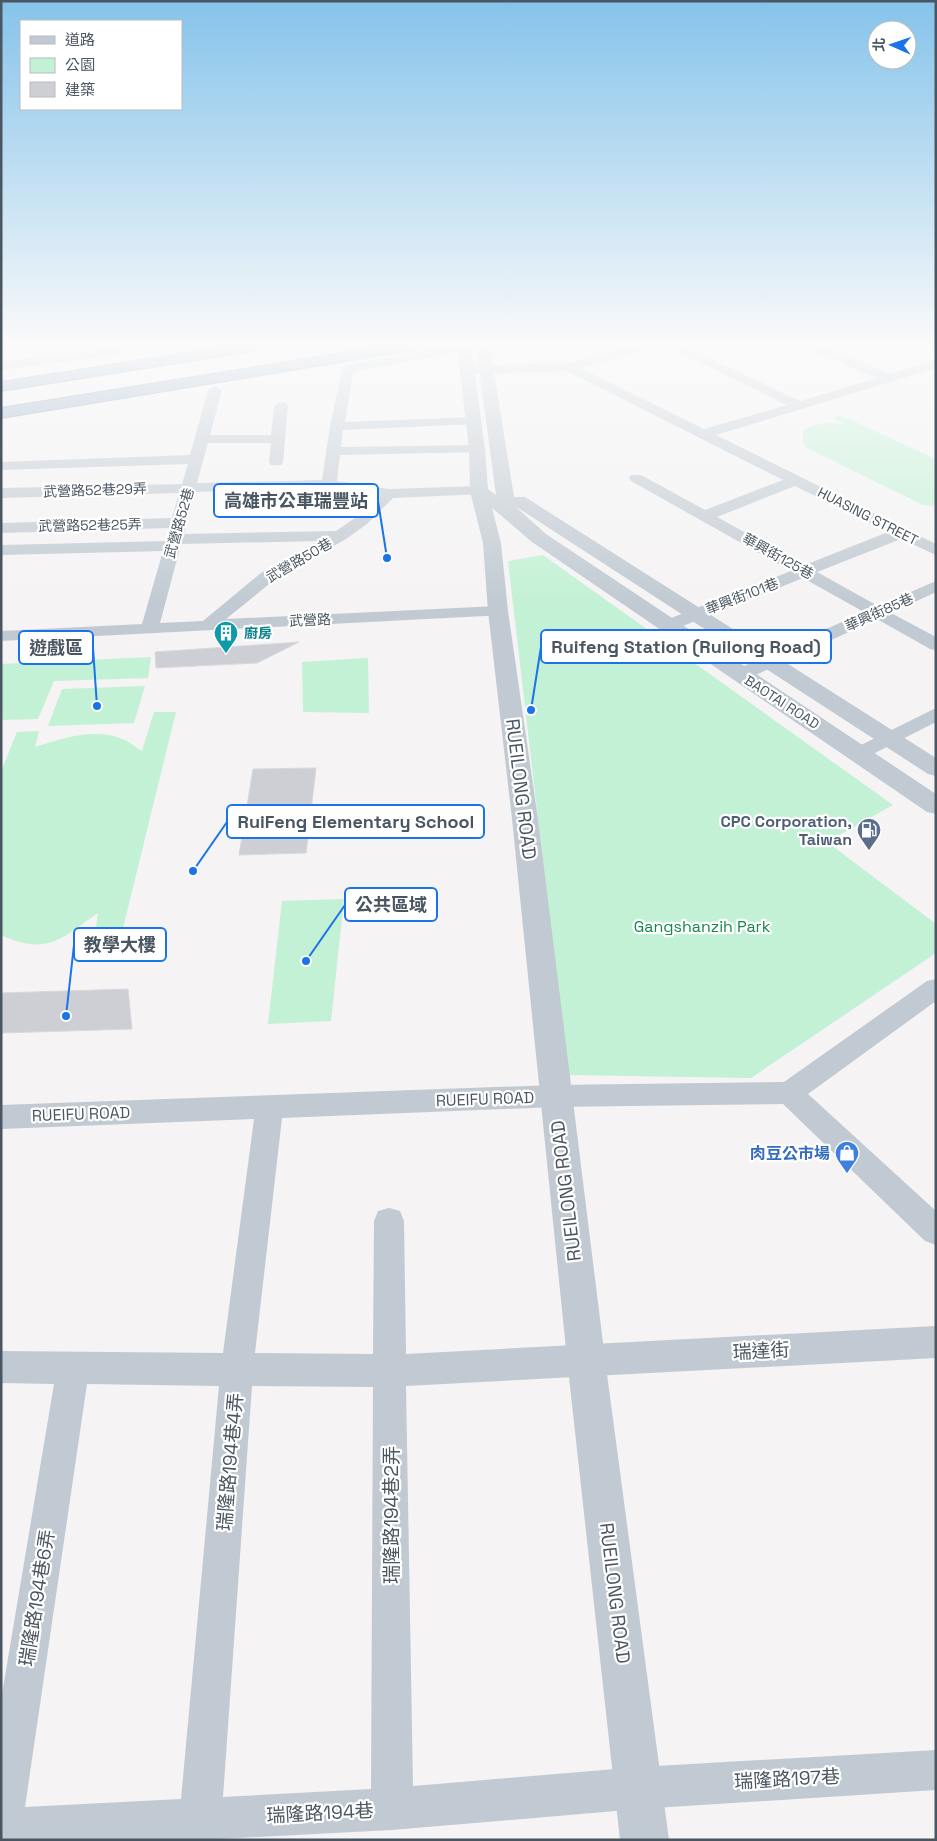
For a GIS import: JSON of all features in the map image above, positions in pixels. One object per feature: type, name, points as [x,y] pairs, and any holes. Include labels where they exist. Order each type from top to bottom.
[{"type":"street","name":"武營路52巷","points":[[150,628],[190,488],[203,432]]},
{"type":"street","points":[[276,462],[279,432]]},
{"type":"street","points":[[325,512],[336,432]]},
{"type":"street","name":"RUEILONG ROAD","points":[[475,432],[479,491],[492,542],[498,611],[525,820],[586,1359],[645,1840]]},
{"type":"street","points":[[492,542],[507,510],[495,432]]},
{"type":"street","name":"HUASING STREET","points":[[699,432],[936,550]]},
{"type":"street","points":[[703,434],[710,432]]},
{"type":"street","points":[[201,439],[278,439]]},
{"type":"street","points":[[334,452],[477,449]]},
{"type":"street","points":[[1,466],[47,458],[196,459]]},
{"type":"street","points":[[1,542],[5,527],[47,458]]},
{"type":"street","name":"華興街125巷","points":[[636,478],[936,644]]},
{"type":"street","points":[[705,516],[796,480]]},
{"type":"street","name":"武營路52巷29弄","points":[[1,493],[329,484],[389,494],[479,491]]},
{"type":"street","name":"BAOTAI ROAD","points":[[504,490],[531,510],[936,769]]},
{"type":"street","name":"BAOTAI ROAD","points":[[479,491],[507,510],[539,538],[936,806]]},
{"type":"street","name":"武營路50巷","points":[[208,625],[268,576],[340,536],[361,521],[389,494]]},
{"type":"street","points":[[484,511],[531,510]]},
{"type":"street","name":"武營路52巷25弄","points":[[5,527],[179,523]]},
{"type":"street","points":[[492,542],[508,534],[528,533],[539,538]]},
{"type":"street","name":"華興街101巷","points":[[667,626],[901,533]]},
{"type":"street","points":[[1,550],[340,536]]},
{"type":"street","name":"華興街85巷","points":[[740,675],[936,586]]},
{"type":"street","name":"武營路","points":[[1,636],[498,611]]},
{"type":"street","points":[[860,754],[936,714]]},
{"type":"street","points":[[936,988],[789,1093],[936,1231]]},
{"type":"street","name":"RUEIFU ROAD","points":[[1,1117],[555,1096],[789,1093]]},
{"type":"street","name":"瑞隆路194巷4弄","points":[[200,1819],[237,1370],[269,1107]]},
{"type":"street","name":"瑞隆路194巷2弄","points":[[389,1221],[392,1809]]},
{"type":"street","name":"瑞達街","points":[[1,1367],[390,1371],[586,1359],[936,1342]]},
{"type":"street","name":"瑞隆路194巷6弄","points":[[1,1828],[73,1367]]},
{"type":"street","name":"瑞隆路197巷","points":[[639,1788],[936,1770]]},
{"type":"street","name":"瑞隆路194巷","points":[[1,1828],[392,1809],[639,1788]]},
{"type":"green space","points":[[803,432],[877,432],[936,459],[936,506],[923,505],[807,448],[803,443]]},
{"type":"green space","name":"Gangshanzih Park","points":[[543,555],[893,805],[827,842],[936,924],[936,953],[751,1078],[568,1075],[508,561]]},
{"type":"green space","points":[[151,657],[148,678],[54,681],[38,719],[1,720],[1,664]]},
{"type":"green space","points":[[368,658],[369,713],[303,712],[302,662]]},
{"type":"green space","points":[[145,686],[134,723],[48,726],[62,689]]},
{"type":"green space","points":[[154,712],[176,712],[122,932],[95,933],[98,913],[53,942],[31,944],[1,935],[1,772],[17,732],[39,731],[35,747],[80,735],[102,734],[125,740],[142,751]]},
{"type":"green space","points":[[344,899],[331,1021],[268,1024],[282,901]]},
{"type":"building","name":"廚房","points":[[299,642],[257,663],[156,668],[155,652]]},
{"type":"building","points":[[316,768],[306,853],[239,855],[253,769]]},
{"type":"building","points":[[128,989],[132,1029],[1,1033],[1,993]]},
{"type":"place","name":"高雄市公車瑞豐站","points":[[387,558]]},
{"type":"place","name":"廚房","points":[[226,654]]},
{"type":"place","name":"遊戲區","points":[[97,706]]},
{"type":"place","name":"Ruifeng Station (Ruilong Road)","points":[[531,710]]},
{"type":"place","name":"CPC Corporation, Taiwan","points":[[869,851]]},
{"type":"place","name":"RuiFeng Elementary School","points":[[193,871]]},
{"type":"place","name":"公共區域","points":[[306,961]]},
{"type":"place","name":"教學大樓","points":[[66,1016]]},
{"type":"place","name":"肉豆公市場","points":[[847,1174]]}]
